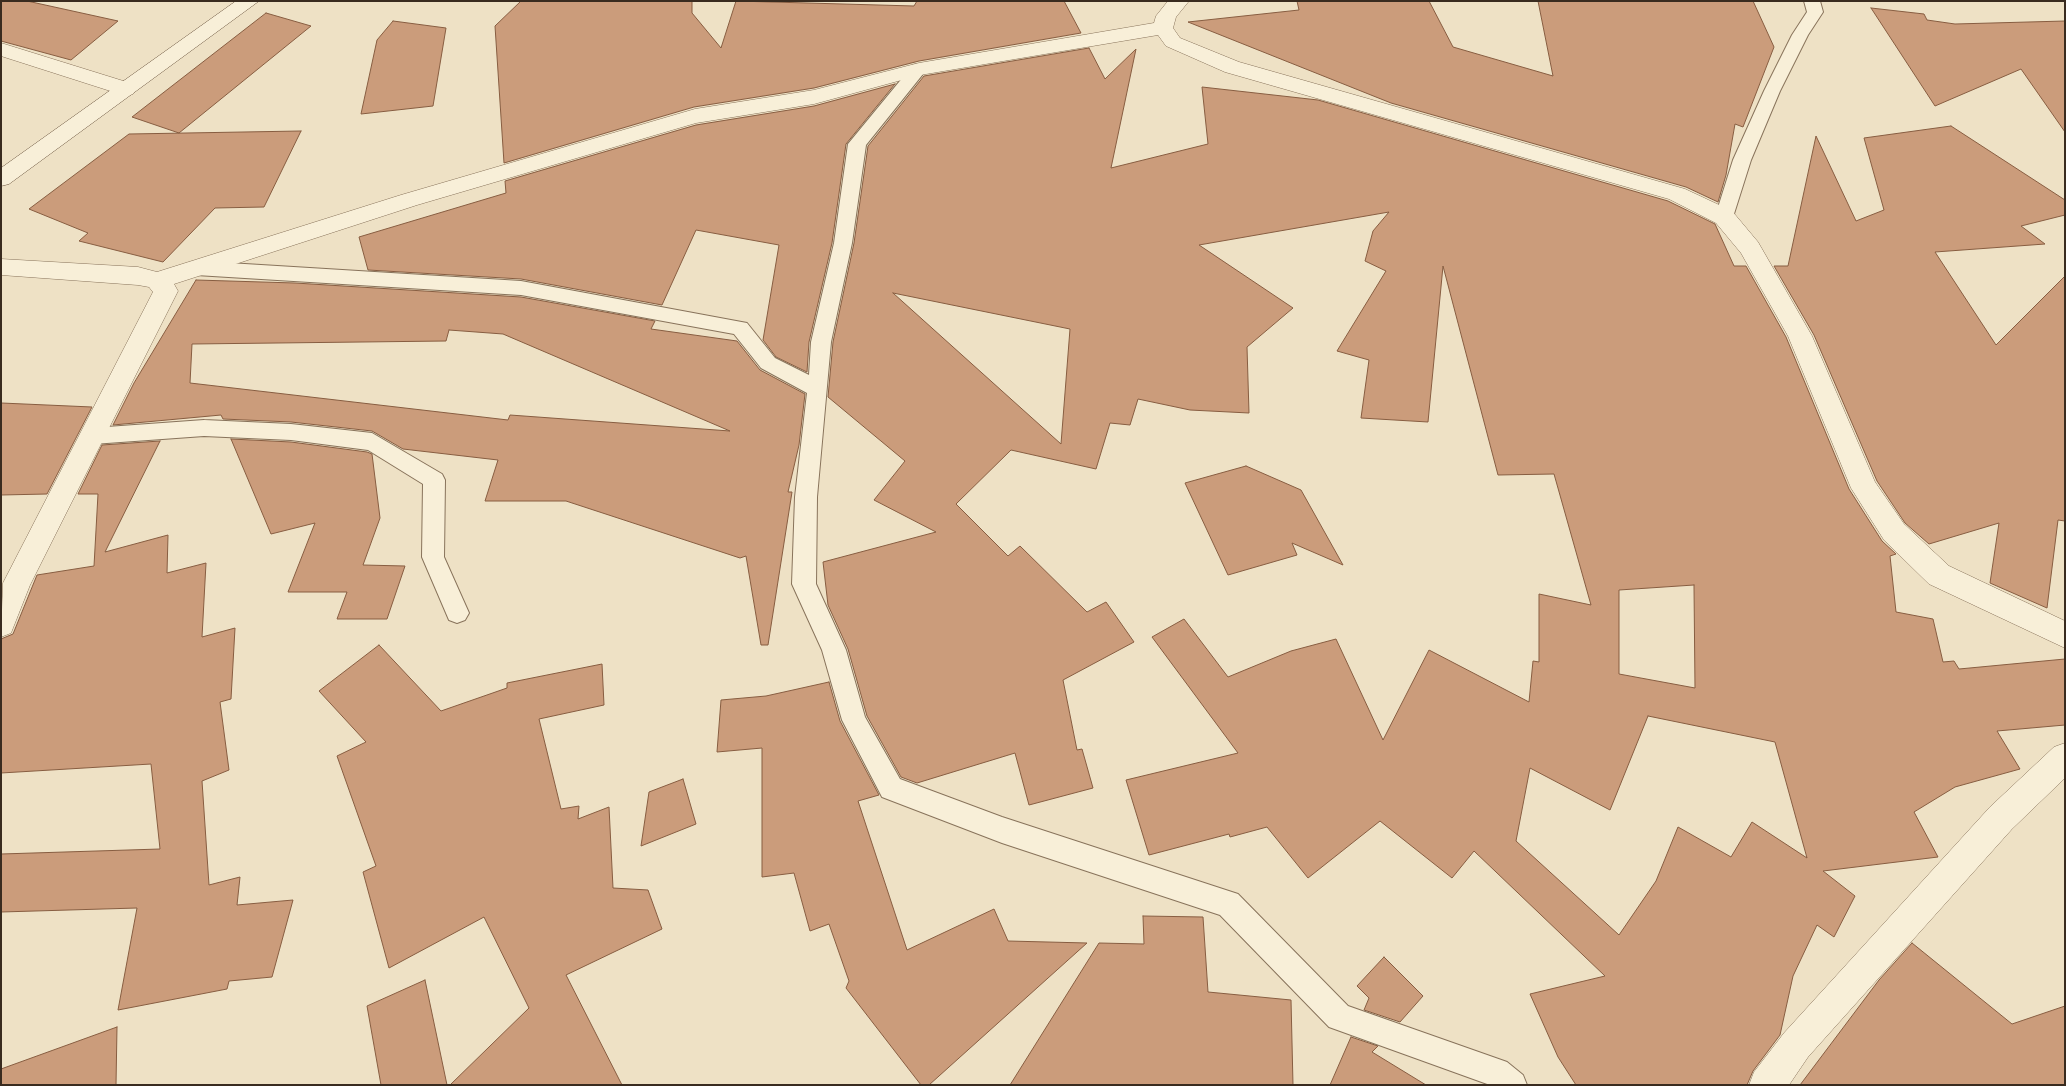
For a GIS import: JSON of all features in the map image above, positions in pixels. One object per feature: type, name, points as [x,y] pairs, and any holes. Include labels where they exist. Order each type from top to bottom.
[{"type":"street","points":[[1,179],[249,1]]},
{"type":"street","points":[[1163,28],[1166,16],[1179,1]]},
{"type":"street","points":[[1,266],[138,276],[157,281],[409,200],[695,116],[814,97],[919,69],[1163,28]]},
{"type":"street","points":[[1163,28],[1174,42],[1232,67],[1677,194],[1724,217],[1750,248],[1800,336],[1864,488],[1894,532],[1939,576],[2065,635]]},
{"type":"street","points":[[1,49],[126,89]]},
{"type":"street","points":[[1,624],[17,584],[166,291],[157,281]]},
{"type":"street","points":[[1768,1085],[1796,1045],[1994,825],[2065,757]]},
{"type":"lane","points":[[1724,217],[1742,160],[1772,91],[1800,35],[1815,12],[1812,1]]},
{"type":"lane","points":[[919,69],[857,144],[843,243],[821,342],[818,389],[806,497],[804,584],[834,650],[854,720],[891,788],[1002,830],[1228,904],[1339,1017],[1497,1072],[1513,1085]]},
{"type":"lane","points":[[196,268],[521,288],[740,328],[768,363],[818,389]]},
{"type":"lane","points":[[93,436],[204,428],[291,432],[372,442],[434,480],[432,558],[457,613]]},
{"type":"building","points":[[1,1],[27,1],[118,21],[71,60],[1,41]]},
{"type":"building","points":[[521,1],[692,1],[692,13],[721,48],[736,1],[914,6],[917,1],[1064,1],[1081,33],[919,61],[814,88],[694,107],[504,163],[495,26]]},
{"type":"building","points":[[1297,1],[1429,1],[1453,47],[1553,76],[1538,1],[1753,1],[1774,47],[1743,127],[1735,124],[1726,175],[1718,202],[1686,187],[1391,103],[1188,22],[1299,10]]},
{"type":"building","points":[[1871,8],[1924,14],[1927,20],[1955,24],[2065,21],[2065,132],[2021,69],[1935,106]]},
{"type":"building","points":[[266,13],[311,26],[179,133],[132,117]]},
{"type":"building","points":[[393,21],[446,28],[433,106],[361,114],[377,40]]},
{"type":"building","points":[[1089,48],[1105,79],[1136,49],[1111,168],[1208,144],[1202,87],[1318,100],[1668,201],[1715,224],[1734,266],[1746,266],[1786,337],[1849,489],[1882,541],[1896,554],[1890,556],[1896,612],[1933,619],[1943,662],[1954,661],[1959,669],[2065,659],[2065,725],[1997,731],[2020,769],[1955,787],[1914,812],[1938,857],[1823,871],[1855,896],[1834,937],[1817,925],[1793,976],[1780,1035],[1753,1071],[1747,1085],[1576,1085],[1558,1057],[1530,994],[1605,976],[1474,851],[1452,878],[1380,821],[1308,878],[1267,827],[1230,837],[1229,834],[1149,855],[1126,780],[1238,753],[1152,637],[1184,619],[1228,677],[1291,651],[1336,639],[1383,740],[1429,650],[1529,702],[1533,661],[1539,662],[1539,594],[1591,605],[1554,474],[1498,475],[1443,266],[1428,422],[1361,418],[1369,360],[1337,351],[1386,271],[1365,261],[1373,231],[1389,212],[1199,245],[1293,308],[1247,347],[1249,413],[1190,410],[1138,399],[1130,425],[1110,423],[1096,469],[1011,450],[956,504],[1008,556],[1020,546],[1087,612],[1106,602],[1134,642],[1063,680],[1077,750],[1082,749],[1093,788],[1029,805],[1015,753],[917,783],[901,777],[867,716],[848,649],[828,605],[823,562],[936,532],[874,500],[905,461],[828,397],[833,342],[854,243],[868,146],[924,76]],"holes":[[[893,293],[1070,329],[1061,444]],[[1694,585],[1695,688],[1619,674],[1619,590]],[[1648,716],[1775,742],[1807,858],[1752,822],[1731,857],[1678,827],[1656,881],[1619,935],[1516,841],[1530,768],[1610,810]]]},
{"type":"building","points":[[895,84],[846,144],[832,243],[809,342],[807,372],[776,357],[763,340],[779,245],[696,230],[662,305],[521,279],[368,270],[359,237],[506,193],[505,181],[696,125],[814,106]]},
{"type":"building","points":[[1951,126],[2065,200],[2065,215],[2021,226],[2045,244],[1935,252],[1996,345],[2065,276],[2065,521],[2058,520],[2047,608],[1990,583],[1999,523],[1929,544],[1905,523],[1877,481],[1814,335],[1774,266],[1788,266],[1816,136],[1856,221],[1884,210],[1864,138]]},
{"type":"building","points":[[301,131],[264,207],[215,208],[163,262],[79,241],[88,233],[29,209],[129,134]]},
{"type":"building","points":[[196,280],[295,283],[521,297],[655,321],[651,329],[737,341],[760,370],[805,394],[799,445],[788,492],[792,492],[768,645],[761,645],[746,556],[740,558],[566,501],[485,501],[498,460],[403,449],[372,431],[291,422],[223,419],[221,415],[113,425],[134,383]],"holes":[[[449,330],[503,334],[730,431],[510,415],[508,420],[190,383],[192,344],[446,341]]]},
{"type":"building","points":[[1,403],[92,407],[47,494],[1,495]]},
{"type":"building","points":[[231,439],[291,442],[372,454],[380,518],[363,565],[405,566],[387,619],[337,619],[347,592],[288,592],[315,523],[271,534]]},
{"type":"building","points":[[160,441],[105,552],[168,535],[167,573],[206,563],[202,637],[235,628],[231,699],[220,702],[229,770],[202,781],[209,885],[240,877],[237,905],[293,900],[272,977],[229,981],[227,989],[118,1010],[137,908],[1,912],[1,854],[160,849],[151,764],[1,773],[1,639],[13,634],[37,575],[94,566],[98,494],[78,494],[102,445]]},
{"type":"building","points":[[1246,466],[1301,490],[1343,565],[1292,543],[1297,555],[1228,575],[1185,483]]},
{"type":"building","points":[[379,645],[441,711],[507,688],[507,683],[602,664],[604,705],[539,719],[561,809],[579,806],[578,819],[609,807],[613,888],[648,890],[662,929],[566,975],[622,1085],[450,1085],[529,1008],[484,917],[389,968],[363,872],[376,866],[337,756],[366,742],[319,691]]},
{"type":"building","points":[[829,682],[840,721],[879,795],[858,801],[907,950],[994,909],[1008,941],[1087,943],[929,1085],[921,1085],[846,988],[849,981],[829,924],[810,931],[794,873],[762,877],[762,748],[717,752],[721,700],[766,696]]},
{"type":"building","points":[[683,779],[696,824],[641,846],[649,792]]},
{"type":"building","points":[[1143,916],[1203,917],[1208,992],[1291,1000],[1293,1085],[1010,1085],[1099,943],[1144,944]]},
{"type":"building","points":[[1912,943],[2012,1024],[2065,1006],[2065,1085],[1800,1085],[1879,980]]},
{"type":"building","points":[[1384,957],[1423,996],[1400,1022],[1364,1010],[1369,998],[1357,986]]},
{"type":"building","points":[[425,980],[447,1085],[381,1085],[367,1006]]},
{"type":"building","points":[[117,1027],[116,1085],[1,1085],[1,1069]]},
{"type":"building","points":[[1351,1037],[1378,1046],[1372,1052],[1426,1085],[1330,1085]]}]
